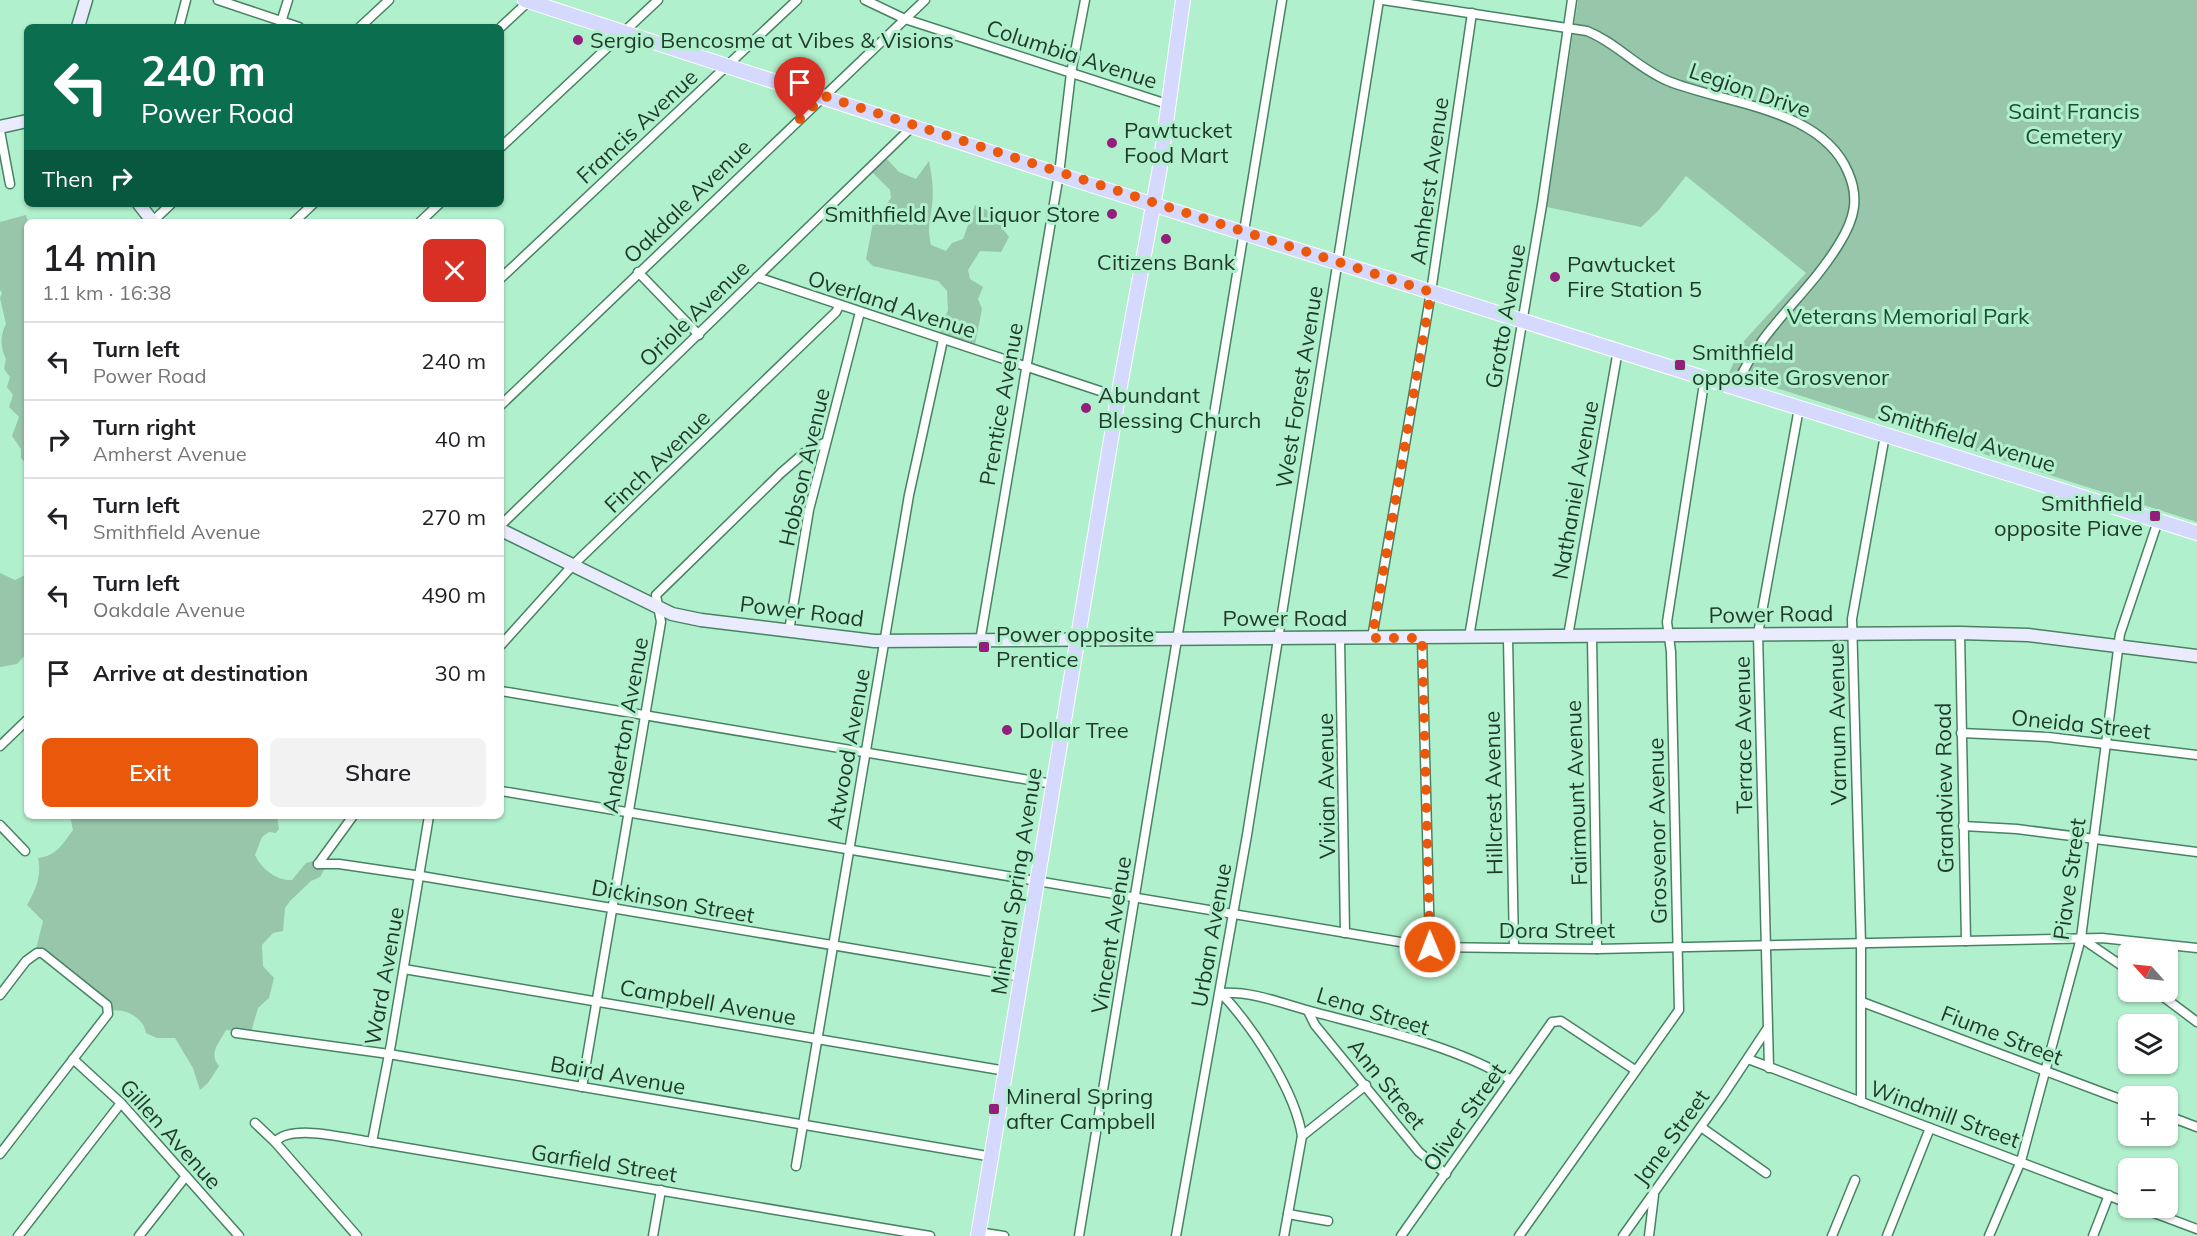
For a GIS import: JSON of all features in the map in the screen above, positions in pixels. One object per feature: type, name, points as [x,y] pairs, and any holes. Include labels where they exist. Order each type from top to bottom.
[{"type":"main road","points":[[79,24],[86,0]]},
{"type":"main road","name":"Smithfield Avenue","points":[[528,0],[1059,174],[2197,533]]},
{"type":"main road","name":"Mineral Spring Avenue","points":[[978,1234],[993,1157],[1118,397],[1154,204],[1183,0]]},
{"type":"main road","points":[[0,129],[24,122]]},
{"type":"main road","points":[[141,207],[151,219]]},
{"type":"main road","name":"Power Road","points":[[504,531],[659,608],[701,620],[885,642],[1960,633],[2013,634],[2197,656]]},
{"type":"street","points":[[179,24],[186,0]]},
{"type":"street","points":[[218,0],[293,24]]},
{"type":"street","points":[[282,19],[288,0]]},
{"type":"street","points":[[363,24],[389,0]]},
{"type":"street","points":[[504,24],[528,0]]},
{"type":"street","points":[[504,144],[658,0]]},
{"type":"street","name":"Francis Avenue","points":[[504,275],[797,0]]},
{"type":"street","name":"Columbia Avenue","points":[[866,0],[905,19],[1167,104]]},
{"type":"street","name":"Oakdale Avenue","points":[[504,402],[925,0]]},
{"type":"street","name":"Prentice Avenue","points":[[980,641],[1059,174],[1071,73],[1085,0]]},
{"type":"street","name":"Vincent Avenue","points":[[1079,1236],[1282,0]]},
{"type":"street","name":"Legion Drive","points":[[1381,0],[1568,26],[1596,34],[1638,66],[1658,76],[1754,106],[1808,129],[1834,148],[1847,169],[1856,198],[1849,226],[1824,268],[1758,343],[1736,387]]},
{"type":"street","name":"West Forest Avenue","points":[[1278,639],[1381,0]]},
{"type":"street","name":"Grotto Avenue","points":[[1469,638],[1542,205],[1572,0]]},
{"type":"street","name":"Amherst Avenue","points":[[1372,638],[1431,292],[1472,13]]},
{"type":"street","name":"Oriole Avenue","points":[[504,522],[912,126]]},
{"type":"street","points":[[0,129],[10,184]]},
{"type":"street","points":[[156,219],[168,207]]},
{"type":"street","points":[[297,219],[310,207]]},
{"type":"street","points":[[423,219],[437,207]]},
{"type":"street","points":[[638,272],[699,334]]},
{"type":"street","name":"Overland Avenue","points":[[757,277],[1118,397]]},
{"type":"street","name":"Finch Avenue","points":[[504,642],[573,565],[789,359],[836,312],[839,306]]},
{"type":"street","name":"Hobson Avenue","points":[[789,631],[809,510],[860,312]]},
{"type":"street","name":"Atwood Avenue","points":[[796,1166],[909,495],[943,340]]},
{"type":"street","name":"Nathaniel Avenue","points":[[1568,636],[1618,350]]},
{"type":"street","name":"Grosvenor Avenue","points":[[1519,1236],[1679,1010],[1667,622],[1670,590],[1705,377]]},
{"type":"street","name":"Terrace Avenue","points":[[1769,1068],[1758,634],[1799,408]]},
{"type":"street","name":"Varnum Avenue","points":[[1861,1102],[1862,1002],[1854,603],[1885,435]]},
{"type":"street","name":"Anderton Avenue","points":[[582,1087],[644,715],[662,622],[656,595],[781,473],[804,453],[826,442]]},
{"type":"street","name":"Piave Street","points":[[1989,1236],[2021,1161],[2081,938],[2118,646],[2157,521]]},
{"type":"street","name":"Grandview Road","points":[[1960,633],[1966,941]]},
{"type":"street","name":"Fairmount Avenue","points":[[1592,636],[1597,949]]},
{"type":"street","points":[[1422,638],[1430,947]]},
{"type":"street","name":"Hillcrest Avenue","points":[[1508,638],[1514,947]]},
{"type":"street","name":"Urban Avenue","points":[[1176,1236],[1193,1126],[1221,993],[1278,639]]},
{"type":"street","name":"Vivian Avenue","points":[[1340,639],[1345,933]]},
{"type":"street","points":[[504,692],[1053,784]]},
{"type":"street","points":[[0,746],[24,723]]},
{"type":"street","name":"Oneida Street","points":[[1962,733],[2007,733],[2197,755]]},
{"type":"street","name":"Dora Street","points":[[504,792],[1430,947],[1597,949],[2081,938],[2117,939],[2197,948]]},
{"type":"street","name":"Dickinson Street","points":[[351,819],[318,864],[339,864],[421,876],[1022,977]]},
{"type":"street","name":"Ward Avenue","points":[[372,1142],[421,876],[429,819]]},
{"type":"street","points":[[0,825],[26,851]]},
{"type":"street","points":[[1963,826],[1997,827],[2197,852]]},
{"type":"street","points":[[2081,938],[2118,962]]},
{"type":"street","points":[[0,995],[26,961],[37,953],[42,953],[107,1005],[108,1009],[108,1014],[0,1154]]},
{"type":"street","name":"Campbell Avenue","points":[[404,969],[1006,1071]]},
{"type":"street","name":"Lena Street","points":[[1221,993],[1237,992],[1479,1062],[1511,1080]]},
{"type":"street","points":[[1221,993],[1231,1004],[1279,1077],[1293,1105],[1302,1136],[1284,1236]]},
{"type":"street","name":"Fiume Street","points":[[1862,1002],[2118,1097]]},
{"type":"street","points":[[2170,1002],[2197,1022]]},
{"type":"street","name":"Ann Street","points":[[1308,1011],[1315,1025],[1419,1152],[1446,1174]]},
{"type":"street","name":"Oliver Street","points":[[1401,1236],[1551,1022],[1557,1019],[1635,1070]]},
{"type":"street","points":[[1748,1059],[1767,1028]]},
{"type":"street","name":"Baird Avenue","points":[[236,1033],[388,1054],[993,1157]]},
{"type":"street","name":"Gillen Avenue","points":[[73,1059],[121,1103],[239,1236]]},
{"type":"street","name":"Windmill Street","points":[[1748,1059],[2118,1199]]},
{"type":"street","name":"Jane Street","points":[[1623,1236],[1748,1059]]},
{"type":"street","points":[[1302,1136],[1366,1086]]},
{"type":"street","points":[[18,1236],[121,1103]]},
{"type":"street","points":[[2178,1120],[2197,1127]]},
{"type":"street","points":[[255,1123],[275,1142],[357,1236]]},
{"type":"street","points":[[1701,1127],[1766,1173]]},
{"type":"street","points":[[1887,1236],[1930,1128]]},
{"type":"street","name":"Garfield Street","points":[[275,1142],[281,1135],[295,1132],[372,1142],[930,1236]]},
{"type":"street","points":[[139,1236],[186,1176]]},
{"type":"street","points":[[1832,1236],[1855,1180]]},
{"type":"street","points":[[653,1236],[661,1190]]},
{"type":"street","points":[[1649,1236],[1654,1192]]},
{"type":"street","points":[[2092,1236],[2109,1195]]},
{"type":"street","points":[[1288,1214],[1328,1221]]},
{"type":"street","points":[[2168,1218],[2197,1229],[2194,1236]]},
{"type":"street","points":[[978,1234],[1004,1236]]},
{"type":"green space","points":[[1578,0],[2197,0],[2197,522],[1729,373],[1743,342],[1806,273],[1686,176],[1659,210],[1641,227],[1547,207]]},
{"type":"green space","points":[[885,157],[899,172],[916,179],[929,161],[933,189],[929,229],[931,245],[946,251],[952,243],[963,239],[975,205],[1004,217],[1002,228],[1009,237],[1001,252],[980,251],[968,270],[970,279],[983,287],[978,299],[982,309],[974,349],[938,336],[948,310],[947,291],[938,281],[873,266],[866,259],[873,223],[891,198],[890,190],[871,171]]},
{"type":"green space","points":[[26,215],[27,219],[24,219],[24,462],[21,458],[21,449],[12,436],[19,417],[9,407],[13,395],[7,387],[10,377],[4,369],[6,359],[2,341],[6,324],[0,298],[2,293],[0,290],[0,222]]},
{"type":"green space","points":[[0,573],[15,580],[24,576],[24,656],[17,664],[0,667]]},
{"type":"green space","points":[[71,819],[277,819],[279,829],[276,833],[269,832],[262,837],[255,855],[265,869],[275,876],[292,880],[306,863],[324,858],[329,861],[320,877],[311,881],[285,908],[283,931],[273,933],[262,945],[263,966],[274,978],[269,998],[258,1008],[251,1032],[226,1030],[214,1057],[219,1066],[208,1083],[200,1090],[193,1068],[175,1038],[157,1038],[146,1033],[137,1018],[127,1012],[110,1011],[35,953],[43,921],[27,905],[37,882],[38,858],[50,855],[58,849],[73,830]]},
{"type":"place","name":"Sergio Bencosme at Vibes & Visions","points":[[578,40]]},
{"type":"place","name":"Pawtucket Food Mart","points":[[1112,143]]},
{"type":"place","name":"Smithfield Ave Liquor Store","points":[[1112,214]]},
{"type":"place","name":"Citizens Bank","points":[[1166,239]]},
{"type":"place","name":"Pawtucket Fire Station 5","points":[[1555,277]]},
{"type":"place","name":"Smithfield opposite Grosvenor","points":[[1680,365]]},
{"type":"place","name":"Abundant Blessing Church","points":[[1086,408]]},
{"type":"place","name":"Smithfield opposite Piave","points":[[2155,516]]},
{"type":"place","name":"Power opposite Prentice","points":[[984,647]]},
{"type":"place","name":"Dollar Tree","points":[[1007,730]]},
{"type":"place","name":"Mineral Spring after Campbell","points":[[994,1109]]},
{"type":"route","points":[[800,119],[824,96],[1091,185],[1431,292],[1372,638],[1422,638],[1430,947]]},
{"type":"park label","name":"Saint Francis Cemetery","points":[[2074,124]]},
{"type":"park label","name":"Veterans Memorial Park","points":[[1908,316]]}]
